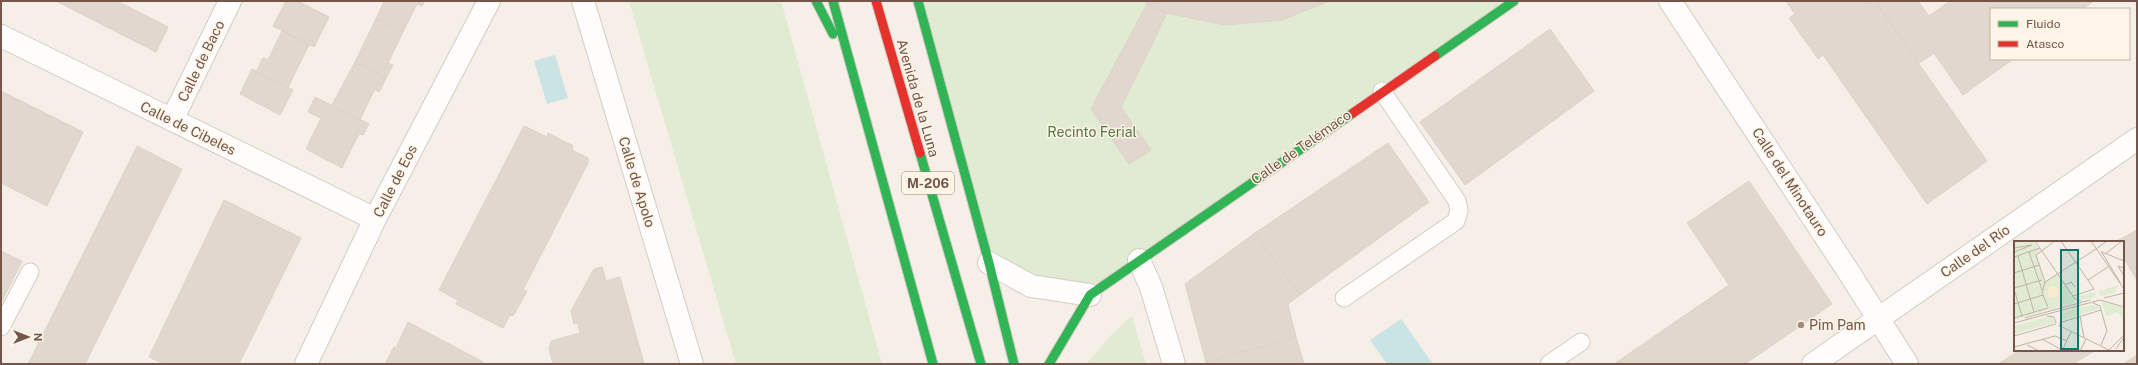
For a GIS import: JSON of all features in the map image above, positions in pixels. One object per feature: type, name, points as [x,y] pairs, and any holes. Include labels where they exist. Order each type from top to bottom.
[{"type":"main road","points":[[816,1],[854,74]]},
{"type":"main road","name":"M-206","points":[[833,1],[933,364]]},
{"type":"main road","name":"Avenida de la Luna","points":[[876,1],[981,364]]},
{"type":"main road","points":[[918,1],[989,262],[1014,364]]},
{"type":"main road","name":"Calle de Telémaco","points":[[1049,364],[1090,295],[1382,91],[1514,1]]},
{"type":"street","name":"Calle de Baco","points":[[172,120],[230,1]]},
{"type":"street","name":"Calle de Eos","points":[[306,364],[375,219],[489,1]]},
{"type":"street","name":"Calle de Apolo","points":[[583,1],[692,364]]},
{"type":"street","name":"Calle del Minotauro","points":[[1670,1],[1879,318],[1907,364]]},
{"type":"street","name":"Calle de Cibeles","points":[[1,36],[375,219]]},
{"type":"street","name":"Calle del Río","points":[[1813,364],[2137,139]]},
{"type":"street","points":[[1139,260],[1152,287],[1174,364]]},
{"type":"street","points":[[989,262],[1031,286],[1090,295]]},
{"type":"lane","points":[[1344,298],[1456,221],[1460,210],[1457,201],[1382,91]]},
{"type":"lane","points":[[1,327],[30,272]]},
{"type":"lane","points":[[1549,364],[1581,342]]},
{"type":"green space","points":[[629,1],[781,1],[882,364],[736,364]]},
{"type":"green space","name":"Recinto Ferial","points":[[918,1],[1514,1],[1090,295],[989,263]]},
{"type":"green space","points":[[1132,316],[1146,364],[1086,364],[1111,335]]},
{"type":"water","points":[[555,55],[568,98],[547,104],[534,61]]},
{"type":"water","points":[[1401,319],[1433,364],[1387,364],[1370,340]]},
{"type":"building","points":[[56,1],[117,1],[168,27],[156,52]]},
{"type":"building","points":[[286,1],[298,1],[329,17],[314,47],[273,26]]},
{"type":"building","points":[[384,1],[425,1],[422,6],[417,4],[403,32],[376,19]]},
{"type":"building","points":[[1143,1],[1329,1],[1282,20],[1224,25],[1167,13]]},
{"type":"building","points":[[1786,1],[1865,1],[1867,3],[1875,1],[1987,161],[1927,204],[1823,55],[1818,59],[1789,18],[1795,14]]},
{"type":"building","points":[[1875,1],[1918,1],[1929,16],[1950,1],[2094,1],[2084,8],[1990,8],[1990,60],[2012,60],[1963,95],[1934,53],[1919,63]]},
{"type":"building","points":[[1147,4],[1167,13],[1121,107],[1151,150],[1129,164],[1091,109]]},
{"type":"building","points":[[376,19],[403,32],[388,63],[393,65],[386,78],[355,62]]},
{"type":"building","points":[[1550,29],[1594,91],[1465,185],[1420,122]]},
{"type":"building","points":[[282,31],[309,45],[288,87],[256,72],[263,58],[268,60]]},
{"type":"building","points":[[355,62],[386,78],[379,92],[375,89],[360,119],[332,105]]},
{"type":"building","points":[[252,69],[293,90],[280,115],[240,94]]},
{"type":"building","points":[[1,91],[83,132],[47,206],[1,183]]},
{"type":"building","points":[[315,97],[369,124],[363,135],[359,134],[342,168],[306,149],[321,118],[308,112]]},
{"type":"building","points":[[524,126],[547,137],[548,133],[573,146],[572,150],[588,158],[588,163],[523,290],[527,291],[513,316],[510,315],[503,328],[456,304],[458,300],[439,290]]},
{"type":"building","points":[[1388,143],[1429,202],[1300,295],[1255,233]]},
{"type":"building","points":[[137,146],[182,169],[85,364],[28,364]]},
{"type":"building","points":[[1749,181],[1832,304],[1745,364],[1614,364],[1729,285],[1687,223]]},
{"type":"building","points":[[224,200],[301,238],[239,364],[164,364],[149,357]]},
{"type":"building","points":[[2137,230],[2137,280],[2124,259],[2124,241],[2117,241]]},
{"type":"building","points":[[1255,233],[1300,295],[1288,304],[1296,337],[1206,362],[1185,284]]},
{"type":"building","points":[[1,251],[22,261],[1,303]]},
{"type":"building","points":[[602,267],[606,281],[620,277],[644,364],[553,364],[549,349],[551,341],[580,333],[578,323],[574,324],[571,311],[594,269]]},
{"type":"building","points":[[408,322],[483,362],[482,364],[385,364],[394,347],[396,348]]},
{"type":"building","points":[[1296,337],[1304,364],[1206,364],[1206,362]]},
{"type":"building","points":[[2018,351],[2094,351],[2073,364],[1998,364]]},
{"type":"building","points":[[2137,355],[2137,364],[2123,364]]},
{"type":"traffic: fast","points":[[816,1],[833,34]]},
{"type":"traffic: fast","points":[[833,1],[933,364]]},
{"type":"traffic: fast","points":[[918,1],[989,263],[1014,364]]},
{"type":"traffic: fast","points":[[1435,56],[1514,1]]},
{"type":"traffic: fast","points":[[1049,364],[1090,295],[1353,113]]},
{"type":"traffic: fast","points":[[920,153],[981,364]]},
{"type":"traffic: jam","points":[[876,1],[920,153]]},
{"type":"traffic: jam","points":[[1353,113],[1435,56]]},
{"type":"place","name":"Pim Pam","points":[[1801,325]]}]
